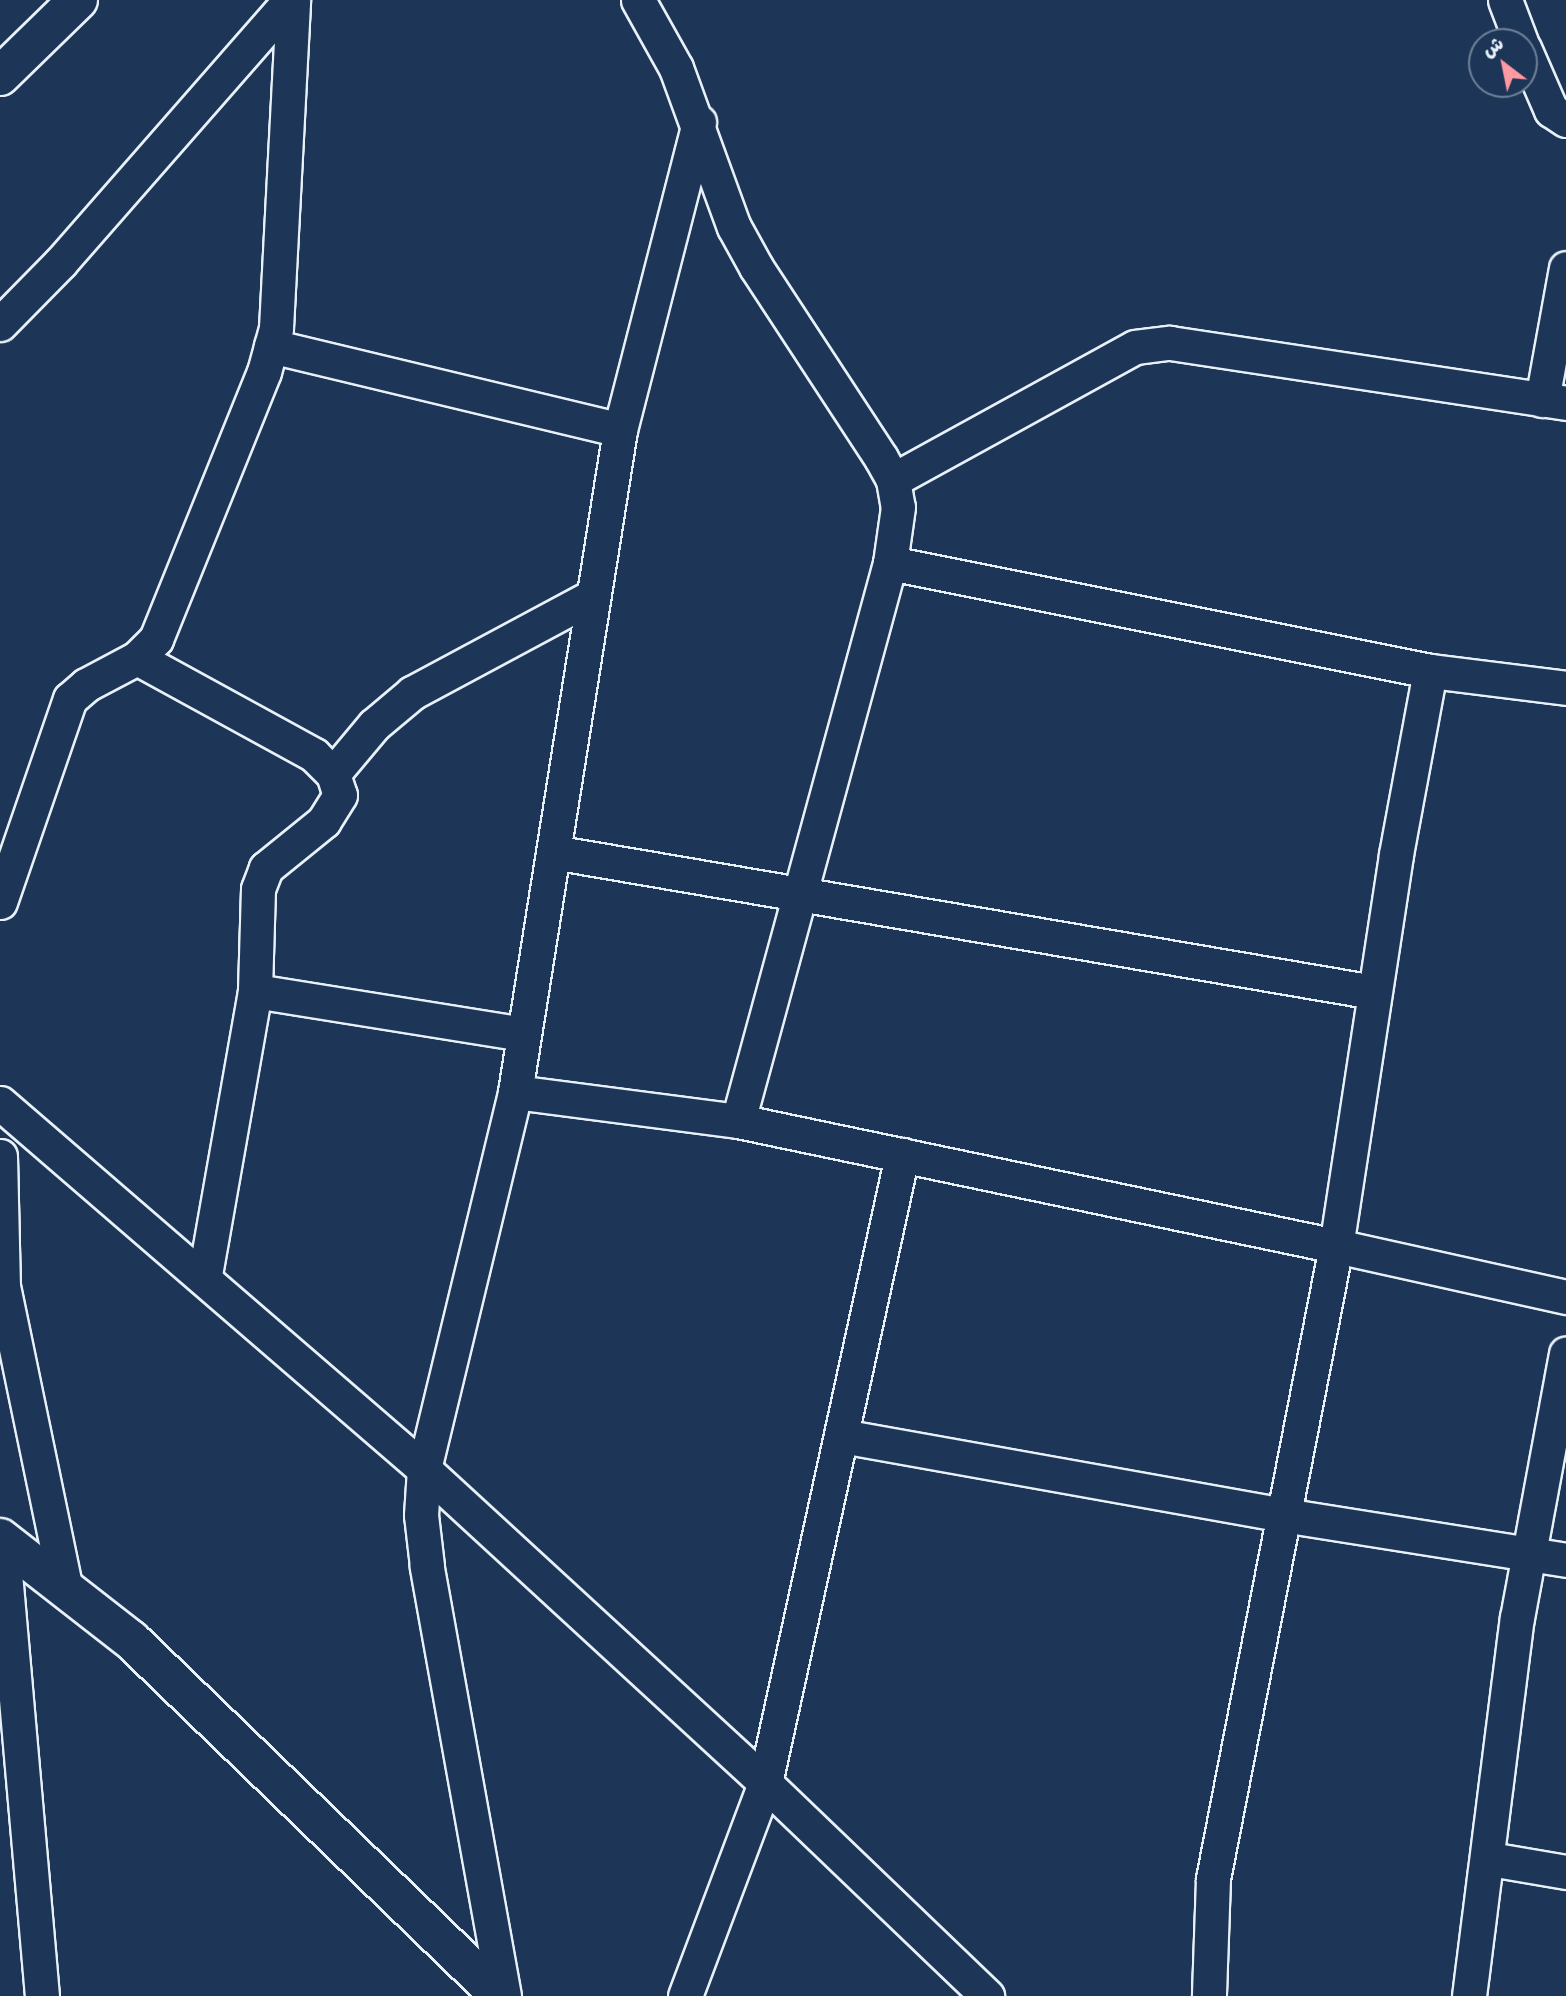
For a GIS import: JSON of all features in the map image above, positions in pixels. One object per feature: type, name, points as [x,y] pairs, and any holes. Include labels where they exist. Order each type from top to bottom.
[{"type":"main road","points":[[0,76],[78,0]]},
{"type":"main road","points":[[1,1539],[131,1640],[502,1996]]},
{"type":"street","points":[[0,324],[60,263],[291,0]]},
{"type":"street","points":[[0,902],[70,699],[86,685],[137,659],[156,639],[271,346],[276,328],[291,0]]},
{"type":"street","points":[[638,0],[676,68],[734,226],[756,267],[893,480],[898,507],[890,563],[738,1121]]},
{"type":"street","points":[[1505,0],[1516,28]]},
{"type":"street","points":[[1538,80],[1551,110],[1566,120]]},
{"type":"street","points":[[502,1996],[427,1566],[421,1515],[424,1469],[515,1092],[620,430],[698,122]]},
{"type":"street","points":[[893,480],[1135,347],[1170,343],[1554,402],[1566,268]]},
{"type":"street","points":[[271,346],[620,430]]},
{"type":"street","points":[[890,563],[1430,671],[1566,688]]},
{"type":"street","points":[[333,774],[374,725],[412,692],[593,596]]},
{"type":"street","points":[[137,659],[314,755],[333,774],[340,795],[324,821],[266,868],[258,889],[254,991],[204,1279]]},
{"type":"street","points":[[1209,1996],[1213,1879],[1336,1246],[1374,992],[1430,671]]},
{"type":"street","points":[[553,852],[1374,992]]},
{"type":"street","points":[[254,991],[524,1034]]},
{"type":"street","points":[[515,1092],[738,1121],[1566,1297]]},
{"type":"street","points":[[0,1103],[424,1469],[765,1783],[987,1996]]},
{"type":"street","points":[[685,1996],[765,1783],[902,1155]]},
{"type":"street","points":[[0,1156],[3,1286],[66,1589]]},
{"type":"street","points":[[1469,1996],[1490,1859],[1528,1554],[1566,1353]]},
{"type":"street","points":[[841,1436],[1283,1516],[1566,1560]]},
{"type":"street","points":[[1,1539],[41,1996]]},
{"type":"street","points":[[1490,1859],[1566,1871]]}]
